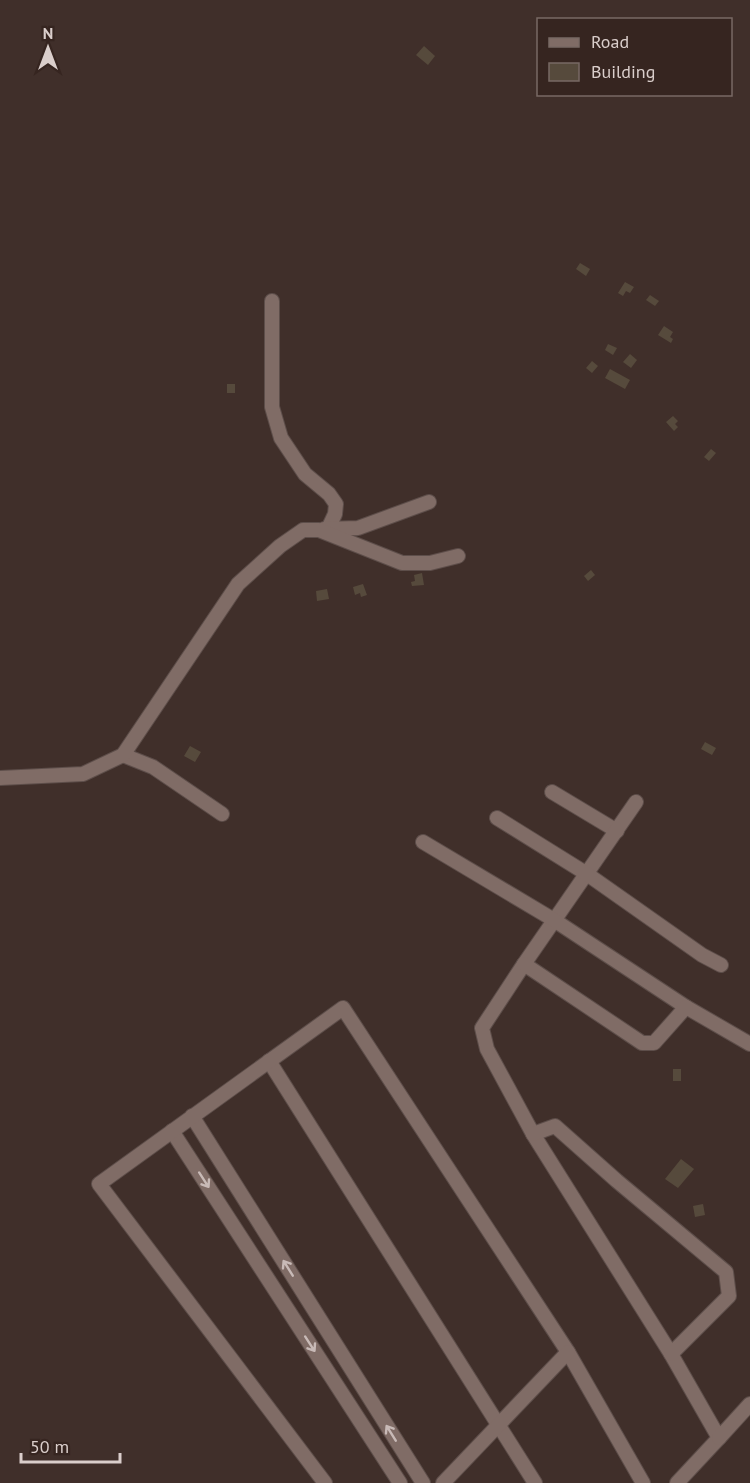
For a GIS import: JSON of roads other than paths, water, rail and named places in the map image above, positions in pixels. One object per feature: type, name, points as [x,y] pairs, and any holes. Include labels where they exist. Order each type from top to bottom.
[{"type":"street","points":[[272,301],[272,407],[281,438],[305,474],[329,494],[336,504],[335,514],[323,529]]},
{"type":"street","points":[[0,778],[83,774],[123,754],[238,584],[280,546],[303,530],[358,528],[429,502]]},
{"type":"street","points":[[323,529],[402,562],[430,562],[458,556]]},
{"type":"street","points":[[123,754],[153,767],[222,814]]},
{"type":"street","points":[[552,792],[617,831]]},
{"type":"street","points":[[636,802],[482,1028],[487,1049],[533,1134],[671,1354],[719,1438]]},
{"type":"street","points":[[497,818],[587,874],[702,955],[721,965]]},
{"type":"street","points":[[423,842],[554,920],[686,1007],[750,1044]]},
{"type":"street","points":[[524,964],[642,1043],[654,1043],[686,1007]]},
{"type":"street","points":[[325,1483],[99,1184],[343,1008],[568,1352],[643,1483]]},
{"type":"street","points":[[269,1061],[535,1483]]},
{"type":"street","points":[[192,1116],[423,1483]]},
{"type":"street","points":[[533,1134],[555,1126],[726,1272],[729,1296],[671,1354]]},
{"type":"street","points":[[172,1131],[400,1483]]},
{"type":"street","points":[[443,1483],[568,1352]]},
{"type":"street","points":[[677,1483],[750,1404]]}]
